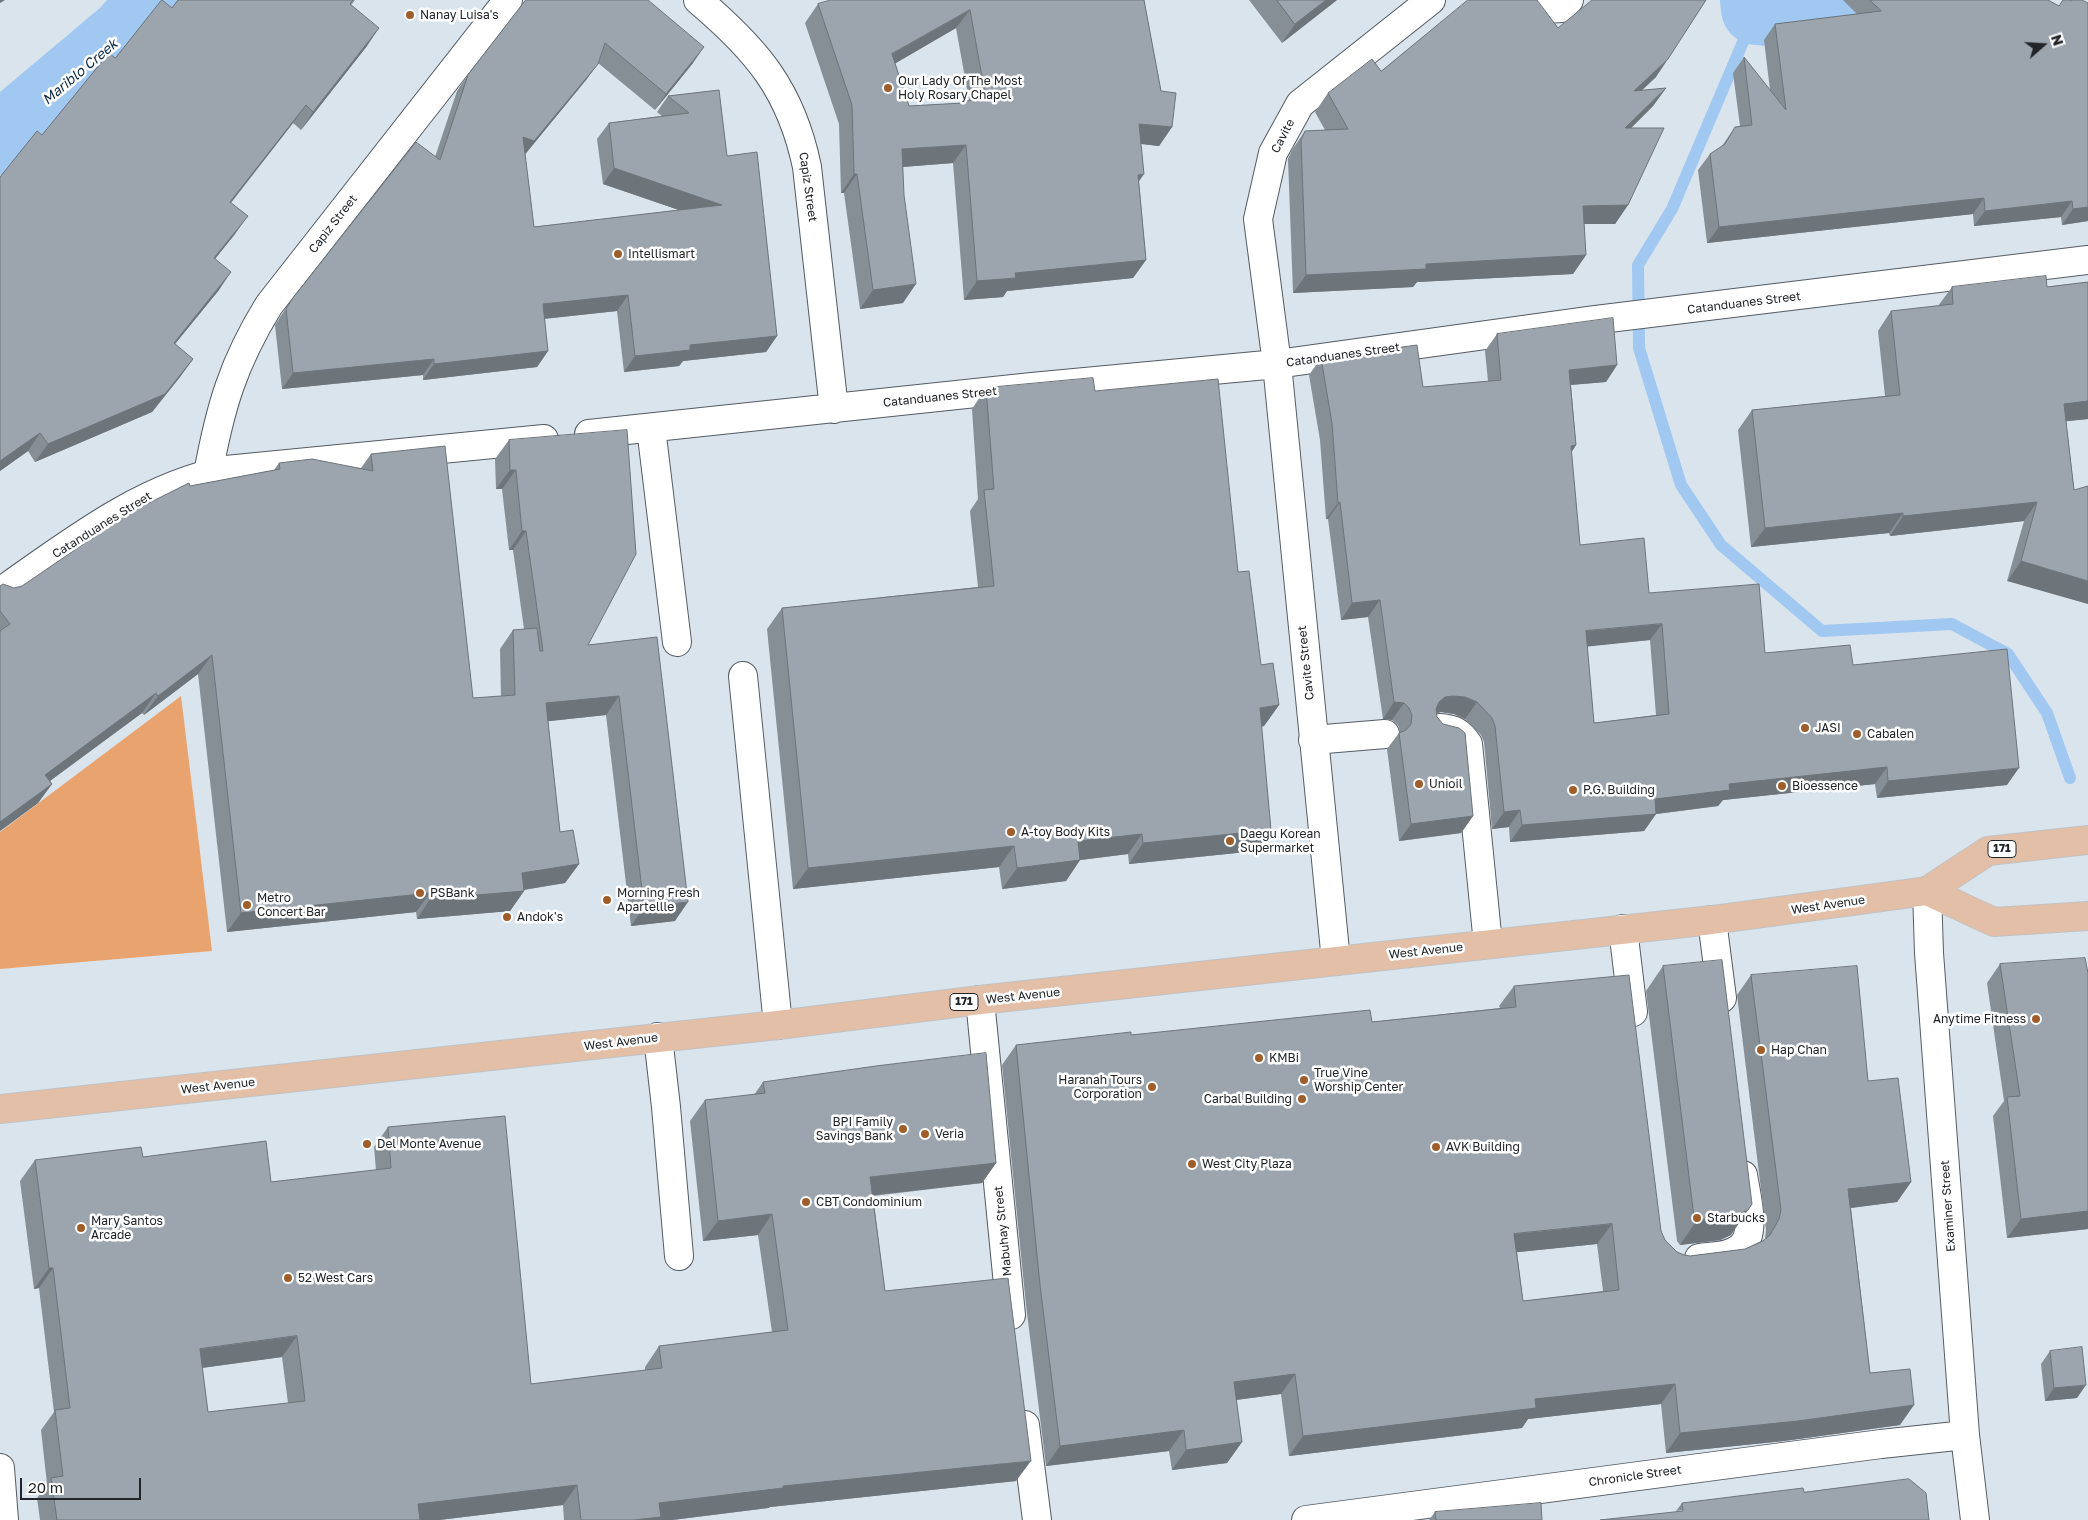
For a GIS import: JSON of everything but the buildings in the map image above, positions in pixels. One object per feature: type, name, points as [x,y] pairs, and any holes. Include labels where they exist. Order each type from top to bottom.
[{"type":"main road","name":"West Avenue","points":[[0,1109],[778,1025],[980,1000],[1712,920],[1927,891],[1988,850],[2088,840]]},
{"type":"main road","points":[[1927,891],[1994,922],[2088,916]]},
{"type":"street","name":"Capiz Street","points":[[208,474],[229,383],[242,353],[269,305],[508,0]]},
{"type":"street","name":"Capiz Street","points":[[698,0],[732,29],[763,63],[784,99],[800,136],[807,167],[834,409]]},
{"type":"street","name":"Cavite","points":[[1277,364],[1258,219],[1273,153],[1300,104],[1432,0]]},
{"type":"street","points":[[1534,0],[1546,9],[1560,8],[1568,0]]},
{"type":"street","name":"Catanduanes Street","points":[[0,592],[141,499],[172,485],[208,474],[288,464],[651,428],[1032,387],[1277,364],[1594,320],[1657,314],[2088,260]]},
{"type":"street","name":"Cavite Street","points":[[1277,364],[1336,961]]},
{"type":"street","points":[[651,428],[677,642]]},
{"type":"street","points":[[743,676],[778,1025]]},
{"type":"street","points":[[1440,728],[1450,729],[1461,734],[1468,744],[1488,944]]},
{"type":"street","points":[[1314,740],[1385,734]]},
{"type":"street","name":"Examiner Street","points":[[1927,891],[1930,962],[1965,1435],[1975,1520]]},
{"type":"street","points":[[1712,920],[1724,1018]]},
{"type":"street","points":[[1623,929],[1636,1038]]},
{"type":"street","name":"Mabuhay Street","points":[[980,1000],[1014,1336]]},
{"type":"street","points":[[658,1037],[679,1256]]},
{"type":"street","points":[[1674,1261],[1724,1255],[1742,1247],[1751,1232],[1741,1154]]},
{"type":"street","points":[[1022,1404],[1037,1520]]},
{"type":"street","name":"Chronicle Street","points":[[1306,1520],[1862,1446],[1965,1435]]},
{"type":"street","points":[[0,1468],[4,1520]]},
{"type":"shaded area","points":[[181,696],[212,951],[0,969],[0,832]]},
{"type":"waterway","name":"Mariblo Creek","points":[[0,139],[126,33],[155,0]]},
{"type":"waterway","name":"Mariblo Creek","points":[[1756,0],[1757,9],[1834,17],[1923,39],[2018,77],[2088,122]]},
{"type":"waterway","points":[[1757,9],[1672,209],[1638,265],[1639,348],[1681,485],[1721,545],[1822,631],[1952,624],[2008,654],[2047,713],[2070,778]]},
{"type":"place","name":"Nanay Luisa's","points":[[410,15]]},
{"type":"place","name":"Our Lady Of The Most Holy Rosary Chapel","points":[[888,88]]},
{"type":"place","name":"Intellismart","points":[[618,254]]},
{"type":"place","name":"JASI","points":[[1805,728]]},
{"type":"place","name":"Cabalen","points":[[1857,734]]},
{"type":"place","name":"Unioil","points":[[1419,784]]},
{"type":"place","name":"Bioessence","points":[[1782,786]]},
{"type":"place","name":"P.G. Building","points":[[1573,790]]},
{"type":"place","name":"A-toy Body Kits","points":[[1011,832]]},
{"type":"place","name":"Daegu Korean Supermarket","points":[[1230,841]]},
{"type":"place","name":"PSBank","points":[[420,893]]},
{"type":"place","name":"Morning Fresh Apartellle","points":[[607,900]]},
{"type":"place","name":"Metro Concert Bar","points":[[247,905]]},
{"type":"place","name":"Andok's","points":[[507,917]]},
{"type":"place","name":"Anytime Fitness","points":[[2036,1019]]},
{"type":"place","name":"Hap Chan","points":[[1761,1050]]},
{"type":"place","name":"KMBi","points":[[1259,1058]]},
{"type":"place","name":"True Vine Worship Center","points":[[1304,1080]]},
{"type":"place","name":"Haranah Tours Corporation","points":[[1152,1087]]},
{"type":"place","name":"Carbal Building","points":[[1302,1099]]},
{"type":"place","name":"BPI Family Savings Bank","points":[[903,1129]]},
{"type":"place","name":"Veria","points":[[925,1134]]},
{"type":"place","name":"Del Monte Avenue","points":[[367,1144]]},
{"type":"place","name":"AVK Building","points":[[1436,1147]]},
{"type":"place","name":"West City Plaza","points":[[1192,1164]]},
{"type":"place","name":"CBT Condominium","points":[[806,1202]]},
{"type":"place","name":"Starbucks","points":[[1697,1218]]},
{"type":"place","name":"Mary Santos Arcade","points":[[81,1228]]},
{"type":"place","name":"52 West Cars","points":[[288,1278]]}]
